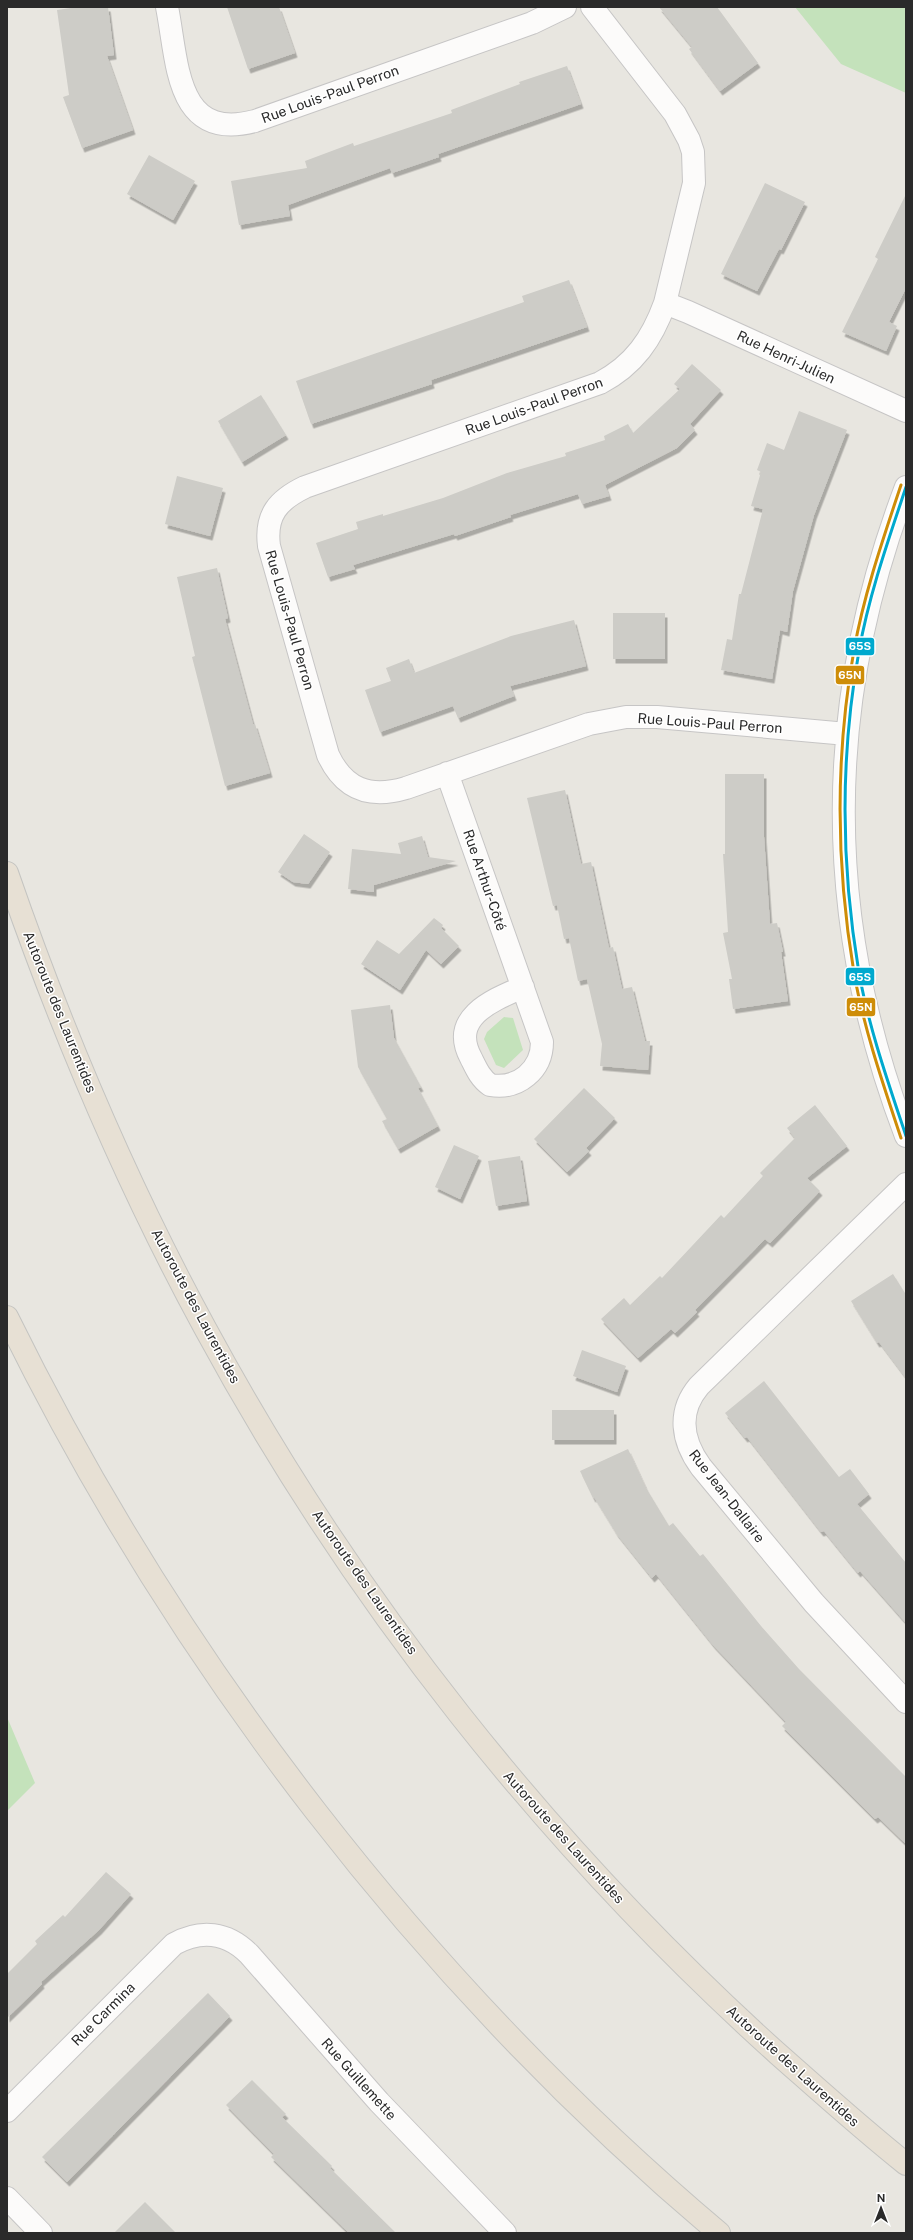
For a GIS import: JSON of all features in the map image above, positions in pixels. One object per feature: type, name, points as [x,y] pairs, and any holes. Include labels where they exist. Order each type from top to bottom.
[{"type":"highway","name":"Autoroute des Laurentides","points":[[7,873],[47,984],[87,1083],[166,1252],[206,1330],[246,1401],[343,1554],[410,1648],[490,1752],[560,1835],[628,1909],[739,2018],[850,2118],[906,2164]]},
{"type":"highway","points":[[7,1317],[60,1420],[153,1580],[229,1694],[290,1778],[357,1863],[424,1942],[486,2009],[623,2147],[719,2233]]},
{"type":"street","name":"Rue Louis-Paul Perron","points":[[167,7],[182,87],[191,105],[197,112],[213,121],[234,124],[255,121],[532,23],[566,7]]},
{"type":"street","name":"Rue Louis-Paul Perron","points":[[592,7],[675,114],[689,140],[693,152],[694,183],[665,303],[654,331],[644,347],[635,358],[613,376],[600,383],[305,487],[286,497],[275,510],[268,536],[271,556],[328,755],[336,770],[348,782],[356,787],[384,793],[406,788],[589,724],[626,717],[657,717],[847,734]]},
{"type":"street","name":"Rue Henri-Julien","points":[[665,303],[906,411]]},
{"type":"street","points":[[906,486],[886,544],[871,596],[855,672],[847,734],[843,813],[851,924],[861,987],[878,1056],[906,1136]]},
{"type":"street","name":"Rue Arthur-Côté","points":[[447,773],[523,987]]},
{"type":"street","name":"Rue Jean-Dallaire","points":[[906,1184],[699,1386],[688,1401],[684,1424],[689,1448],[701,1467],[818,1608],[906,1702]]},
{"type":"street","name":"Rue Carmina","points":[[7,2111],[174,1944],[191,1936],[209,1934]]},
{"type":"street","name":"Rue Guillemette","points":[[209,1934],[231,1940],[249,1954],[379,2102],[505,2233]]},
{"type":"street","points":[[7,2198],[41,2233]]},
{"type":"green space","points":[[795,7],[906,7],[906,93],[841,64]]},
{"type":"green space","points":[[504,1017],[513,1018],[523,1050],[504,1068],[496,1065],[484,1039],[487,1032]]},
{"type":"green space","points":[[7,1717],[35,1783],[7,1811]]},
{"type":"building","points":[[78,7],[108,7],[114,55],[107,56],[133,130],[82,148],[63,97],[69,95],[57,10]]},
{"type":"building","points":[[227,7],[279,7],[295,53],[248,69]]},
{"type":"building","points":[[659,7],[717,7],[758,63],[720,91],[689,49],[692,47]]},
{"type":"building","points":[[567,66],[581,104],[438,154],[439,157],[392,173],[390,168],[288,205],[290,216],[239,225],[231,181],[307,168],[305,161],[353,143],[354,146],[452,113],[451,110],[520,84],[519,82]]},
{"type":"building","points":[[149,155],[195,181],[173,220],[127,194]]},
{"type":"building","points":[[765,183],[805,202],[781,250],[779,249],[757,291],[721,274]]},
{"type":"building","points":[[906,194],[906,288],[889,322],[897,326],[886,351],[842,332],[878,259],[875,257]]},
{"type":"building","points":[[569,280],[587,327],[431,380],[432,384],[311,424],[296,381],[524,302],[522,296]]},
{"type":"building","points":[[692,364],[721,390],[690,424],[695,430],[677,448],[605,485],[609,496],[582,504],[578,494],[510,515],[511,517],[455,536],[454,534],[353,565],[355,569],[328,577],[316,543],[358,529],[356,522],[383,514],[383,516],[443,498],[507,473],[566,456],[565,453],[605,440],[604,436],[628,424],[633,433],[680,389],[674,384]]},
{"type":"building","points":[[261,395],[286,435],[242,462],[218,421]]},
{"type":"building","points":[[799,411],[847,430],[814,515],[793,591],[787,632],[780,630],[772,679],[721,670],[727,639],[732,640],[739,594],[741,594],[763,509],[751,506],[761,472],[757,470],[767,443],[784,450]]},
{"type":"building","points":[[177,476],[223,488],[210,536],[165,524]]},
{"type":"building","points":[[217,568],[228,618],[225,619],[253,724],[255,724],[270,773],[225,786],[192,657],[195,656],[177,577]]},
{"type":"building","points":[[613,613],[665,613],[665,659],[613,659]]},
{"type":"building","points":[[574,620],[586,666],[510,686],[514,696],[458,718],[453,706],[380,732],[365,690],[391,681],[386,668],[409,659],[414,673],[511,636]]},
{"type":"building","points":[[725,774],[764,774],[764,837],[770,924],[777,923],[783,952],[781,952],[788,1001],[733,1009],[729,979],[732,979],[723,933],[728,932],[723,854],[725,854]]},
{"type":"building","points":[[565,790],[581,864],[591,862],[609,948],[613,947],[622,989],[632,987],[645,1041],[650,1041],[648,1070],[600,1066],[602,1044],[587,979],[578,981],[569,938],[564,939],[557,905],[553,906],[527,798]]},
{"type":"building","points":[[304,834],[330,852],[308,884],[293,882],[278,872]]},
{"type":"building","points":[[422,836],[428,857],[456,861],[374,885],[374,892],[348,889],[352,849],[401,854],[398,843]]},
{"type":"building","points":[[434,918],[443,925],[441,928],[459,946],[441,964],[426,950],[400,990],[361,964],[377,940],[399,954]]},
{"type":"building","points":[[390,1005],[394,1038],[421,1087],[418,1088],[438,1126],[398,1149],[382,1121],[387,1119],[358,1067],[351,1010]]},
{"type":"building","points":[[584,1088],[615,1118],[586,1148],[589,1151],[567,1172],[534,1139]]},
{"type":"building","points":[[815,1105],[847,1146],[807,1178],[820,1191],[770,1243],[765,1239],[695,1310],[697,1312],[675,1333],[671,1329],[638,1358],[601,1319],[624,1298],[630,1305],[660,1276],[662,1278],[721,1215],[724,1218],[763,1176],[760,1173],[795,1138],[787,1128]]},
{"type":"building","points":[[454,1145],[479,1156],[460,1199],[435,1187]]},
{"type":"building","points":[[520,1156],[527,1201],[496,1206],[488,1161]]},
{"type":"building","points":[[893,1274],[906,1295],[906,1378],[879,1342],[877,1343],[851,1301]]},
{"type":"building","points":[[582,1350],[626,1366],[617,1392],[573,1376]]},
{"type":"building","points":[[764,1381],[839,1477],[850,1469],[869,1494],[857,1504],[906,1563],[906,1623],[860,1571],[858,1573],[824,1531],[821,1532],[747,1437],[745,1438],[725,1413]]},
{"type":"building","points":[[552,1410],[614,1410],[614,1440],[552,1440]]},
{"type":"building","points":[[628,1449],[646,1488],[669,1526],[673,1523],[700,1556],[703,1554],[761,1626],[799,1669],[906,1777],[906,1844],[878,1817],[875,1819],[782,1726],[786,1722],[713,1645],[656,1574],[652,1578],[616,1533],[594,1497],[593,1498],[580,1471]]},
{"type":"building","points":[[106,1872],[131,1894],[99,1930],[41,1982],[42,1984],[7,2018],[7,1974],[37,1944],[35,1941],[63,1915],[65,1917]]},
{"type":"building","points":[[208,1993],[230,2016],[67,2182],[42,2157]]},
{"type":"building","points":[[252,2080],[286,2114],[282,2117],[332,2166],[330,2168],[396,2233],[349,2233],[271,2157],[274,2154],[226,2105]]},
{"type":"building","points":[[145,2202],[176,2233],[114,2233]]},
{"type":"transit line","name":"65N","points":[[901,485],[863,608],[854,650],[843,731],[840,812],[844,892],[854,973],[863,1015],[901,1138]]},
{"type":"transit line","name":"65S","points":[[906,487],[868,609],[859,651],[848,731],[845,812],[849,892],[859,973],[874,1035],[906,1136]]}]
